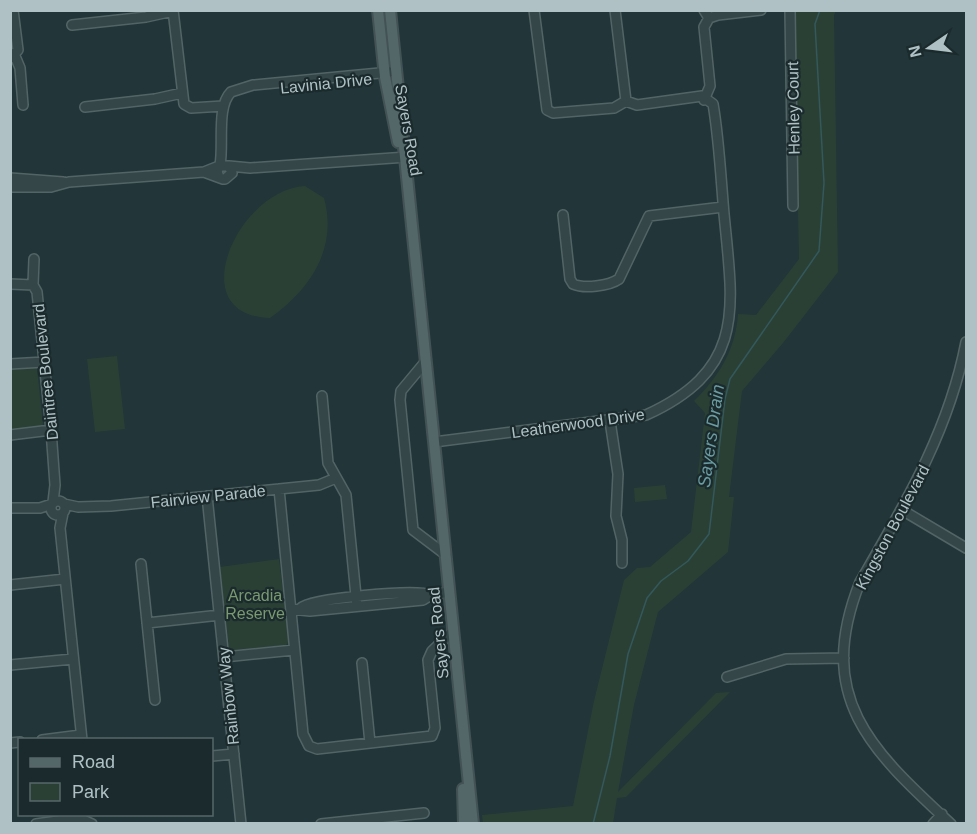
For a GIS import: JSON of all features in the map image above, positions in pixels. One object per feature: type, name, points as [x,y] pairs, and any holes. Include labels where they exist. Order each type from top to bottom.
[{"type":"main road","name":"Sayers Road","points":[[378,10],[385,74],[404,157]]},
{"type":"main road","name":"Sayers Road","points":[[390,10],[473,824]]},
{"type":"main road","name":"Sayers Road","points":[[461,708],[464,824]]},
{"type":"street","points":[[13,10],[18,50],[13,57],[20,68],[23,105]]},
{"type":"street","points":[[534,10],[547,110],[553,113],[614,108],[626,101]]},
{"type":"street","points":[[615,10],[626,101]]},
{"type":"street","points":[[626,101],[637,105],[705,98],[710,86],[704,27],[706,14],[718,15],[761,10]]},
{"type":"street","name":"Henley Court","points":[[790,10],[793,206]]},
{"type":"street","points":[[72,25],[146,17],[152,20],[173,13],[183,96],[189,108],[223,106],[224,165],[231,176]]},
{"type":"street","name":"Lavinia Drive","points":[[223,106],[231,92],[243,89],[254,91],[397,73]]},
{"type":"street","points":[[85,107],[183,96]]},
{"type":"street","name":"Leatherwood Drive","points":[[434,442],[646,415],[673,403],[693,387],[721,352],[729,324],[731,304],[713,105],[705,98]]},
{"type":"street","points":[[10,178],[69,182],[204,172],[224,165],[250,168],[404,157]]},
{"type":"street","points":[[219,177],[217,172],[224,165]]},
{"type":"street","points":[[204,172],[225,179],[250,168]]},
{"type":"street","points":[[10,187],[18,189],[51,187],[69,182]]},
{"type":"street","points":[[563,215],[570,279],[578,286],[612,283],[619,279],[644,225],[650,218],[723,207]]},
{"type":"street","name":"Daintree Boulevard","points":[[34,260],[33,285],[37,292],[81,737]]},
{"type":"street","points":[[10,285],[33,285]]},
{"type":"street","name":"Kingston Boulevard","points":[[951,824],[886,762],[873,745],[855,710],[847,688],[844,658],[846,628],[857,589],[902,510],[947,416],[966,342]]},
{"type":"street","points":[[426,361],[401,391],[400,400],[413,530],[446,555]]},
{"type":"street","points":[[10,364],[44,362]]},
{"type":"street","points":[[321,396],[328,463],[346,495],[356,602]]},
{"type":"street","points":[[610,421],[618,474],[616,516],[622,540],[622,563]]},
{"type":"street","points":[[10,435],[51,430]]},
{"type":"street","name":"Fairview Parade","points":[[58,508],[324,485],[336,478]]},
{"type":"street","points":[[279,489],[296,609],[294,650],[303,734],[309,746],[317,749],[427,738],[434,734],[428,660],[432,651],[453,631]]},
{"type":"street","name":"Rainbow Way","points":[[207,496],[241,824]]},
{"type":"street","points":[[10,508],[58,508]]},
{"type":"street","points":[[902,510],[966,548]]},
{"type":"street","points":[[141,564],[155,700]]},
{"type":"street","points":[[10,585],[65,579]]},
{"type":"street","points":[[296,609],[310,611],[356,602],[423,600],[431,595],[449,592]]},
{"type":"street","points":[[147,623],[220,615]]},
{"type":"street","points":[[224,657],[294,650]]},
{"type":"street","points":[[728,677],[786,659],[844,658]]},
{"type":"street","points":[[10,665],[73,659]]},
{"type":"street","points":[[362,663],[370,743]]},
{"type":"street","points":[[213,756],[234,754]]},
{"type":"street","points":[[321,824],[424,813]]},
{"type":"street","points":[[933,824],[942,814]]},
{"type":"street","points":[[36,824],[86,820]]},
{"type":"green space","points":[[794,11],[836,11],[834,15],[838,272],[742,391],[729,497],[734,497],[728,552],[658,612],[634,705],[618,792],[716,693],[730,692],[626,797],[617,798],[613,823],[483,823],[482,815],[573,806],[594,701],[624,580],[637,568],[650,567],[691,532],[705,413],[694,401],[725,361],[734,339],[738,314],[756,315],[799,259]]},
{"type":"green space","points":[[305,186],[324,198],[327,216],[324,251],[317,266],[297,294],[270,318],[243,312],[228,297],[224,276],[229,252],[241,228],[259,207],[281,192]]},
{"type":"green space","points":[[117,356],[125,429],[95,432],[87,359]]},
{"type":"green space","points":[[34,366],[37,368],[43,425],[41,428],[11,431],[11,368]]},
{"type":"green space","points":[[665,485],[667,499],[635,502],[634,488]]},
{"type":"green space","name":"Arcadia Reserve","points":[[279,559],[289,642],[286,645],[231,650],[220,567]]},
{"type":"waterway","name":"Sayers Drain","points":[[593,824],[610,756],[628,654],[647,598],[661,581],[688,561],[709,534],[725,399],[730,379],[819,251],[824,183],[815,24],[820,10]]}]
